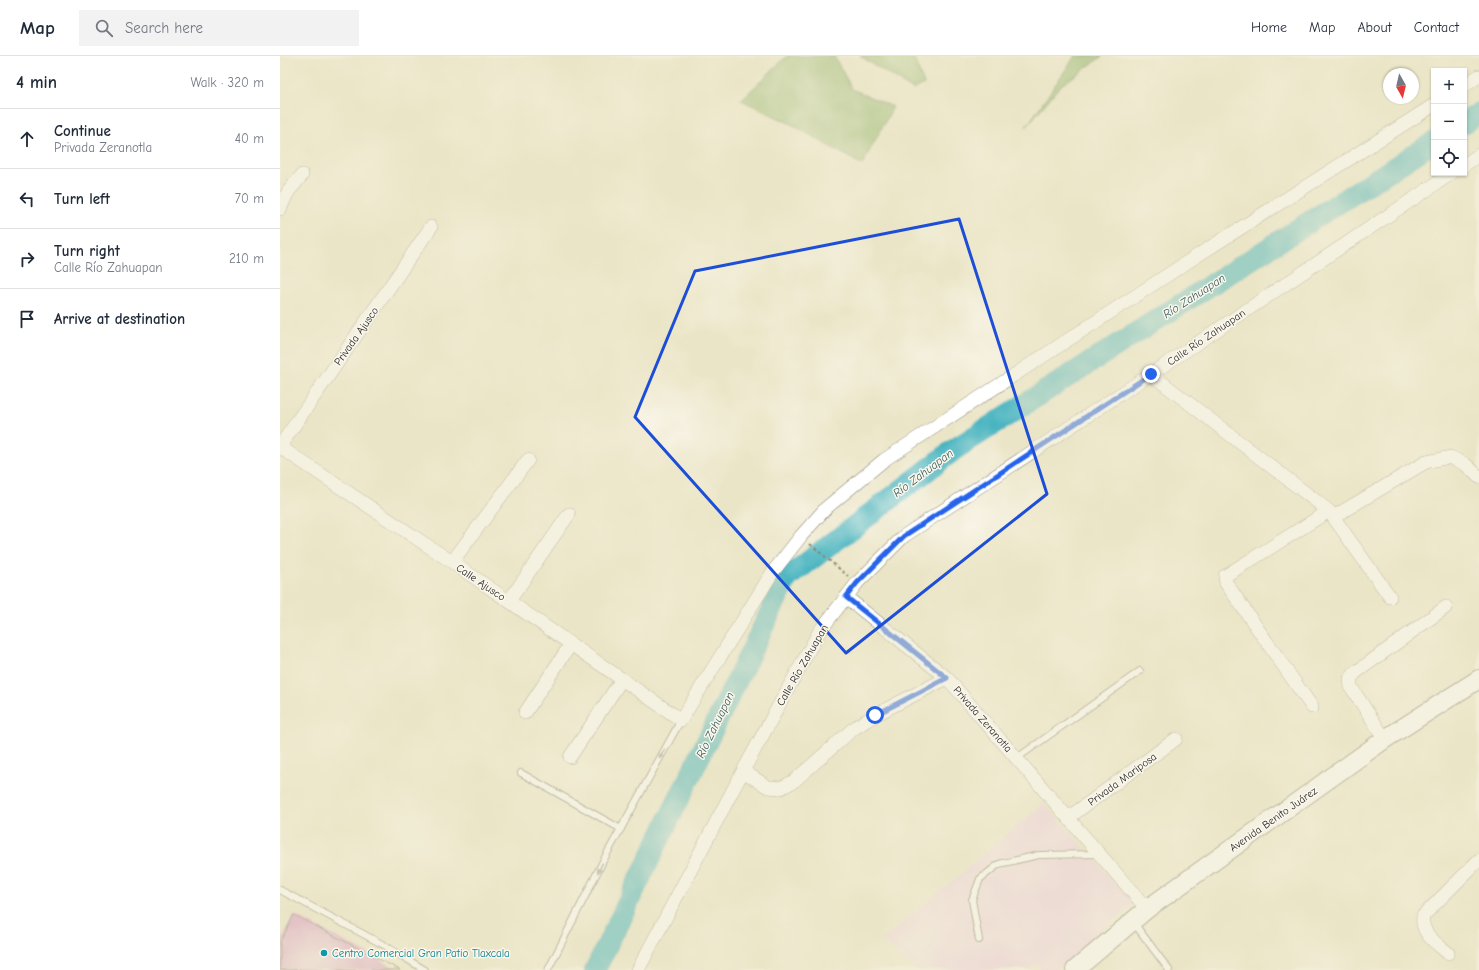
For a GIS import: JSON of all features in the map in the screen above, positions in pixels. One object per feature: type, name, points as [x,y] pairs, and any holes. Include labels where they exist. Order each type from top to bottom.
[{"type":"main road","name":"Avenida Benito Juárez","points":[[1075,970],[1147,909],[1385,739],[1478,681]]},
{"type":"street","points":[[1467,84],[1479,76]]},
{"type":"street","points":[[681,720],[777,567],[801,536],[826,508],[884,460],[1186,263],[1431,107]]},
{"type":"street","points":[[1467,163],[1479,155]]},
{"type":"street","points":[[280,209],[288,192],[302,175]]},
{"type":"street","name":"Calle Río Zahuapan","points":[[638,970],[695,861],[819,632],[857,583],[904,536],[1151,374],[1448,176]]},
{"type":"street","name":"Privada Ajusco","points":[[280,446],[431,227]]},
{"type":"street","points":[[1151,374],[1331,514],[1390,597]]},
{"type":"street","name":"Calle Ajusco","points":[[280,446],[452,562],[681,720]]},
{"type":"street","points":[[1312,707],[1226,583],[1225,576],[1331,514],[1426,462],[1450,456],[1465,464],[1479,477]]},
{"type":"street","points":[[452,562],[528,460]]},
{"type":"street","points":[[509,601],[569,514]]},
{"type":"street","points":[[846,597],[947,678]]},
{"type":"street","points":[[1385,739],[1351,687],[1350,679],[1355,673],[1446,607]]},
{"type":"street","points":[[525,713],[571,644]]},
{"type":"street","name":"Privada Zeranotla","points":[[743,772],[768,787],[781,788],[794,781],[869,718],[947,678],[1147,909]]},
{"type":"street","points":[[570,757],[622,679]]},
{"type":"street","name":"Privada Mariposa","points":[[1068,818],[1176,739]]},
{"type":"street","points":[[1448,953],[1424,931],[1421,924],[1423,916],[1479,860]]},
{"type":"lane","points":[[1017,758],[1140,671]]},
{"type":"lane","points":[[548,970],[620,829],[681,720]]},
{"type":"lane","points":[[521,773],[620,829]]},
{"type":"lane","points":[[979,940],[972,900],[980,879],[999,864],[1039,856],[1100,854]]},
{"type":"lane","points":[[280,890],[382,944],[425,970]]},
{"type":"lane","points":[[1133,922],[1169,970]]},
{"type":"path","points":[[813,547],[839,568]]},
{"type":"highlighted area","points":[[959,219],[1047,494],[846,653],[635,417],[695,271]]},
{"type":"shaded area","points":[[1044,803],[1134,903],[1057,970],[1041,970],[1035,964],[1029,970],[916,970],[882,940]]},
{"type":"green space","points":[[787,56],[834,56],[852,89],[893,107],[862,165],[791,124],[741,100]]},
{"type":"green space","points":[[860,56],[913,56],[924,84],[913,90]]},
{"type":"green space","points":[[1075,56],[1103,56],[1060,86],[1026,127]]},
{"type":"building","name":"Centro Comercial Gran Patio Tlaxcala","points":[[294,915],[400,970],[280,970],[280,942]]},
{"type":"waterway","name":"Río Zahuapan","points":[[1467,121],[1479,113]]},
{"type":"waterway","name":"Río Zahuapan","points":[[595,970],[787,578],[955,449],[1431,144]]},
{"type":"place","name":"Centro Comercial Gran Patio Tlaxcala","points":[[324,953]]},
{"type":"route","points":[[875,715],[947,678],[846,597],[857,583],[904,536],[1151,374]]}]
